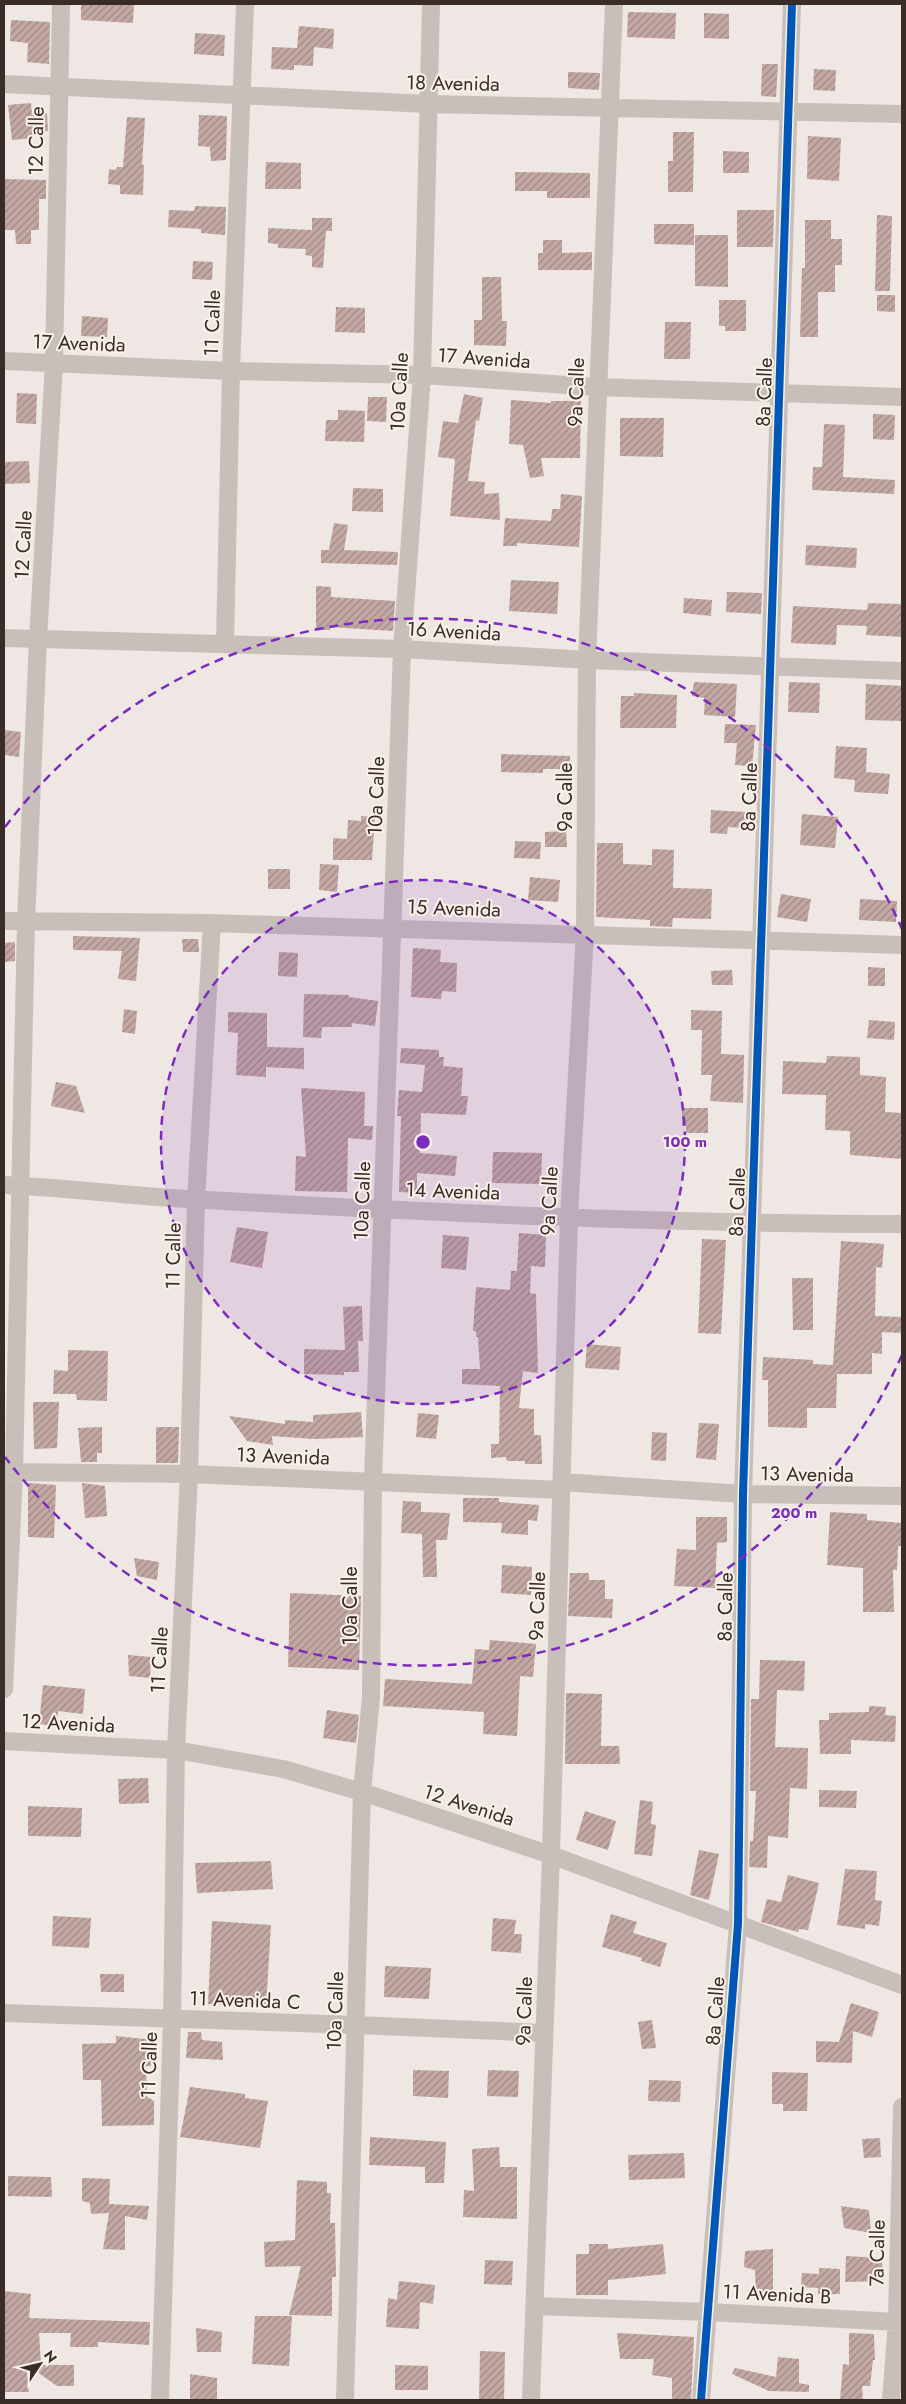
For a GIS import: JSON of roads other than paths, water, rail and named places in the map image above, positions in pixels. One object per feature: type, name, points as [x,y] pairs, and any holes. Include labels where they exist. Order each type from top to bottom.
[{"type":"street","name":"12 Calle","points":[[4,1689],[9,1472],[12,1185],[26,923],[38,639],[54,363],[61,4]]},
{"type":"street","name":"11 Calle","points":[[225,644],[231,370],[245,4]]},
{"type":"street","name":"10a Calle","points":[[345,2400],[362,1792],[371,1697],[373,1481],[402,649],[422,375],[431,4]]},
{"type":"street","name":"9a Calle","points":[[531,2400],[551,1855],[569,1216],[585,933],[587,660],[614,4]]},
{"type":"street","name":"8a Calle","points":[[701,2400],[738,1924],[743,1494],[792,4]]},
{"type":"street","name":"18 Avenida","points":[[4,84],[428,104],[610,106],[787,113],[902,114]]},
{"type":"street","name":"17 Avenida","points":[[4,361],[422,375],[597,387],[902,397]]},
{"type":"street","name":"16 Avenida","points":[[4,638],[402,649],[587,660],[902,671]]},
{"type":"street","name":"15 Avenida","points":[[4,921],[26,923],[212,923],[585,933],[902,945]]},
{"type":"street","name":"11 Calle","points":[[160,2400],[172,2020],[176,1750],[189,1474],[196,1200],[212,923]]},
{"type":"street","name":"14 Avenida","points":[[12,1185],[196,1200],[382,1210],[753,1224],[902,1224]]},
{"type":"street","name":"13 Avenida","points":[[9,1472],[189,1474],[743,1494],[902,1496]]},
{"type":"street","name":"12 Avenida","points":[[4,1741],[176,1750],[283,1769],[362,1792],[551,1855],[902,1984]]},
{"type":"street","name":"11 Avenida C","points":[[4,2013],[172,2020],[356,2024],[544,2033]]},
{"type":"street","name":"7a Calle","points":[[891,2400],[897,2322],[902,2107]]},
{"type":"street","name":"11 Avenida B","points":[[534,2306],[709,2312],[897,2322]]}]
